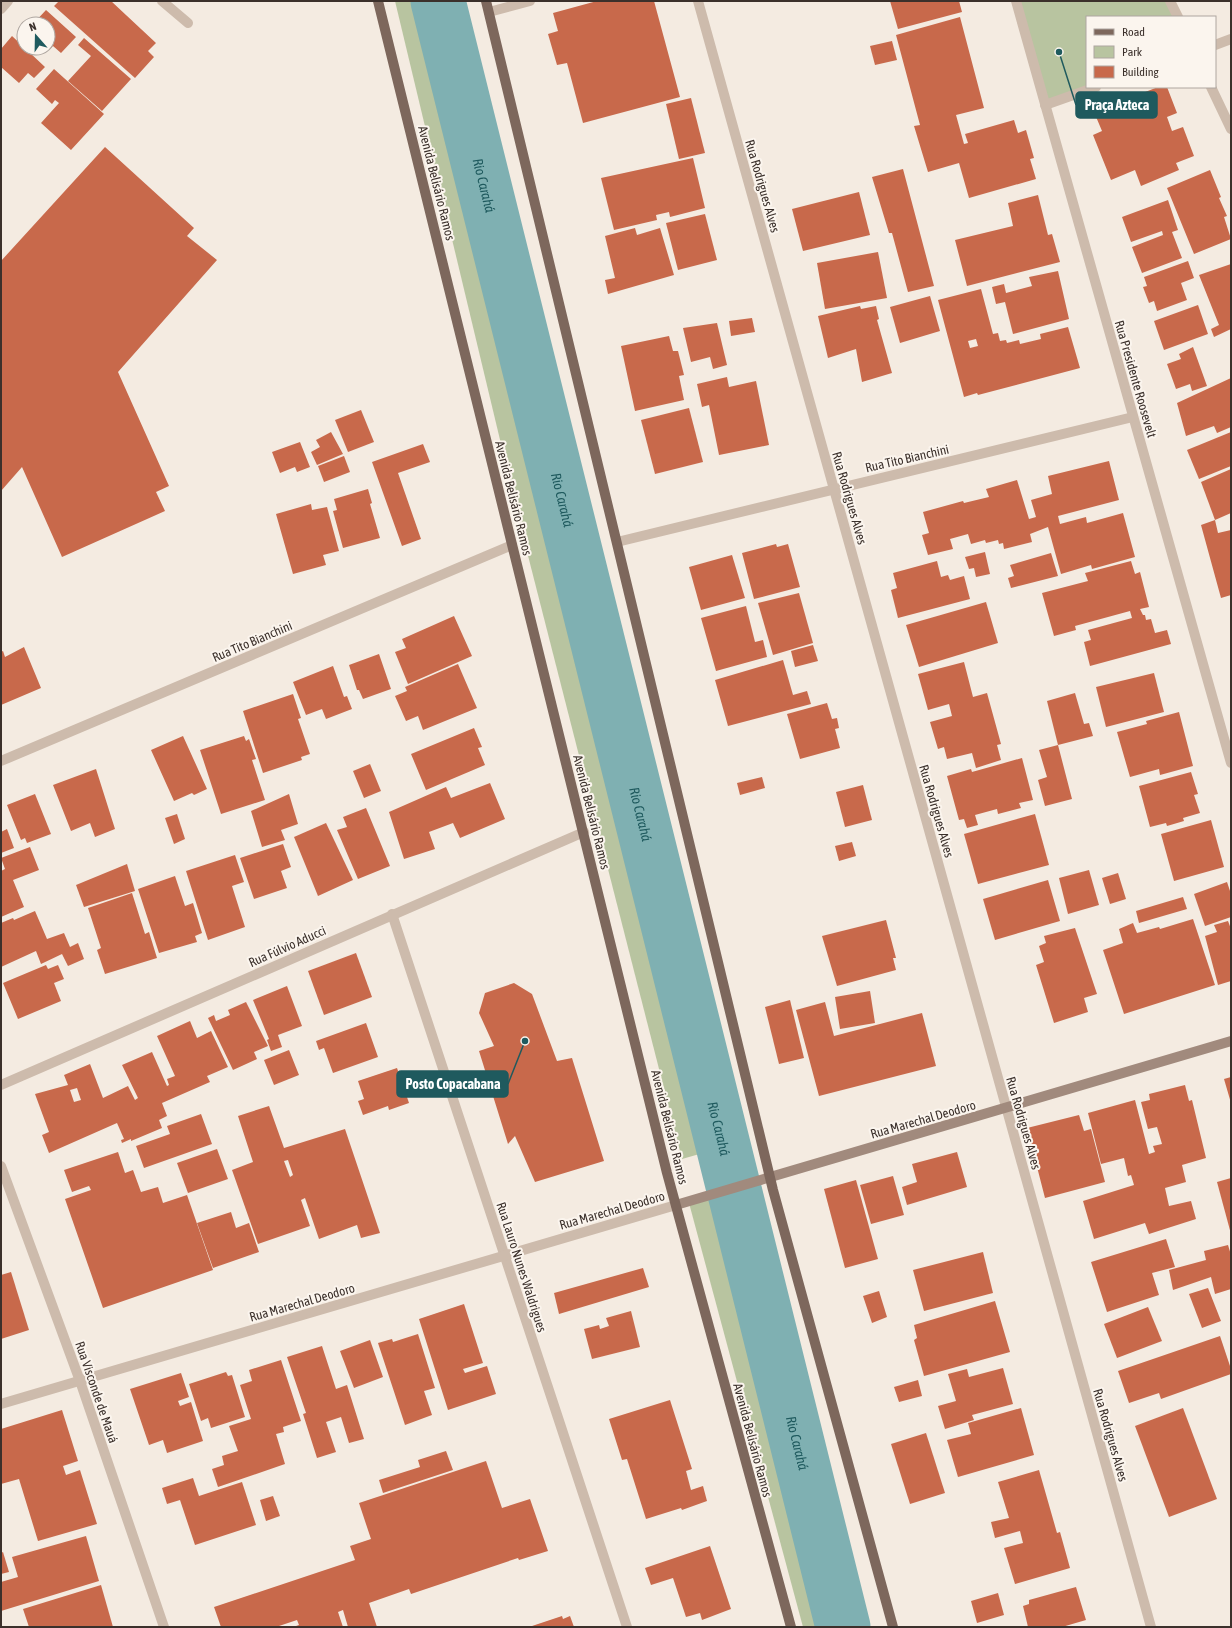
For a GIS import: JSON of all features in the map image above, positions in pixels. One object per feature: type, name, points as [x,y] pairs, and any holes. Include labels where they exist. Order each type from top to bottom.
[{"type":"main road","name":"Avenida Belisário Ramos","points":[[378,1],[676,1205],[791,1627]]},
{"type":"main road","points":[[486,1],[770,1177],[893,1627]]},
{"type":"main road","name":"Rua Marechal Deodoro","points":[[676,1205],[1231,1041]]},
{"type":"street","points":[[1,9],[8,1]]},
{"type":"street","points":[[162,1],[188,23]]},
{"type":"street","points":[[489,12],[530,1]]},
{"type":"street","name":"Rua Rodrigues Alves","points":[[698,1],[1152,1627]]},
{"type":"street","name":"Rua Presidente Roosevelt","points":[[1016,1],[1231,763]]},
{"type":"street","points":[[1170,1],[1178,16]]},
{"type":"street","points":[[1216,45],[1231,39]]},
{"type":"street","points":[[1045,105],[1093,88]]},
{"type":"street","points":[[1211,88],[1231,129]]},
{"type":"street","name":"Rua Tito Bianchini","points":[[617,542],[1133,417]]},
{"type":"street","name":"Rua Tito Bianchini","points":[[1,761],[512,545]]},
{"type":"street","name":"Rua Fúlvio Aducci","points":[[1,1084],[584,832]]},
{"type":"street","name":"Rua Lauro Nunes Waldrigues","points":[[392,914],[627,1627]]},
{"type":"street","name":"Rua Visconde de Mauá","points":[[1,1166],[80,1381],[164,1627]]},
{"type":"street","name":"Rua Marechal Deodoro","points":[[1,1404],[676,1205]]},
{"type":"green space","points":[[395,1],[464,1],[738,1143],[682,1159],[524,540]]},
{"type":"green space","points":[[1016,1],[1170,1],[1178,16],[1086,16],[1086,87],[1045,105]]},
{"type":"green space","points":[[745,1186],[867,1627],[803,1627],[689,1203]]},
{"type":"building","points":[[59,1],[111,1],[156,43],[148,51],[154,57],[135,78],[54,6]]},
{"type":"building","points":[[597,1],[654,1],[680,97],[583,123],[567,63],[557,65],[548,34],[558,31],[553,13]]},
{"type":"building","points":[[890,1],[959,1],[962,12],[898,29]]},
{"type":"building","points":[[46,10],[53,16],[40,16]]},
{"type":"building","points":[[960,17],[984,108],[956,115],[964,144],[968,143],[965,134],[1014,120],[1018,133],[1026,130],[1034,158],[1030,159],[1036,179],[969,198],[959,163],[928,172],[914,126],[920,125],[896,35]]},
{"type":"building","points":[[56,19],[76,37],[61,53],[56,49]]},
{"type":"building","points":[[12,36],[16,40],[16,56],[33,56],[45,67],[34,78],[28,73],[19,83],[1,67],[1,49]]},
{"type":"building","points":[[84,38],[131,79],[102,111],[68,81],[91,56],[78,45]]},
{"type":"building","points":[[892,41],[897,60],[875,65],[870,46]]},
{"type":"building","points":[[54,69],[104,114],[71,150],[41,123],[59,103],[55,100],[52,104],[36,89]]},
{"type":"building","points":[[1155,88],[1167,88],[1177,113],[1167,117],[1172,131],[1183,127],[1194,156],[1176,163],[1179,170],[1141,186],[1135,170],[1111,180],[1093,135],[1102,131],[1094,112]]},
{"type":"building","points":[[691,98],[705,153],[679,159],[666,104]]},
{"type":"building","points":[[105,147],[194,228],[187,236],[217,260],[118,372],[169,486],[156,492],[165,511],[62,557],[22,467],[1,491],[1,261]]},
{"type":"building","points":[[693,158],[705,208],[670,217],[669,212],[656,215],[657,220],[614,230],[601,178]]},
{"type":"building","points":[[903,169],[934,286],[908,292],[892,233],[889,233],[872,177]]},
{"type":"building","points":[[1210,170],[1221,197],[1219,198],[1227,216],[1224,217],[1231,239],[1194,254],[1167,188]]},
{"type":"building","points":[[859,192],[870,235],[803,251],[792,209]]},
{"type":"building","points":[[1038,195],[1048,235],[1052,234],[1060,262],[967,286],[955,240],[1013,226],[1008,203]]},
{"type":"building","points":[[1168,200],[1178,230],[1172,232],[1182,258],[1142,273],[1132,247],[1163,235],[1162,231],[1131,242],[1122,217]]},
{"type":"building","points":[[705,214],[717,260],[678,270],[666,223]]},
{"type":"building","points":[[635,228],[637,235],[660,228],[674,275],[608,294],[605,280],[615,278],[605,236]]},
{"type":"building","points":[[878,252],[887,298],[825,309],[817,263]]},
{"type":"building","points":[[1188,261],[1194,278],[1181,283],[1187,300],[1157,311],[1154,301],[1149,303],[1143,287],[1147,286],[1144,277]]},
{"type":"building","points":[[1231,264],[1231,329],[1214,337],[1211,329],[1219,325],[1199,275]]},
{"type":"building","points":[[1058,271],[1069,319],[1013,334],[1005,302],[996,304],[992,287],[1004,284],[1006,293],[1032,286],[1029,277]]},
{"type":"building","points":[[981,289],[993,334],[998,333],[1000,341],[1006,340],[1007,343],[1019,340],[1020,344],[1041,339],[1040,334],[1068,327],[1080,368],[978,395],[977,393],[964,397],[938,300]],"holes":[[[976,339],[978,346],[970,348],[968,341]]]},
{"type":"building","points":[[930,296],[940,331],[900,343],[890,307]]},
{"type":"building","points":[[1198,305],[1208,334],[1164,350],[1154,321]]},
{"type":"building","points":[[860,306],[861,309],[876,306],[879,319],[877,320],[892,373],[862,382],[856,349],[828,358],[818,316]]},
{"type":"building","points":[[752,318],[755,332],[731,336],[729,321]]},
{"type":"building","points":[[717,323],[727,365],[713,369],[710,357],[691,362],[683,328]]},
{"type":"building","points":[[669,336],[673,351],[678,351],[684,375],[679,376],[684,400],[635,411],[621,346]]},
{"type":"building","points":[[1193,347],[1207,386],[1192,391],[1190,384],[1176,389],[1167,364],[1181,359],[1179,354]]},
{"type":"building","points":[[727,377],[729,387],[756,381],[769,445],[719,455],[709,405],[702,407],[697,384]]},
{"type":"building","points":[[1231,378],[1231,427],[1217,433],[1214,426],[1186,436],[1177,403]]},
{"type":"building","points":[[689,408],[703,462],[655,474],[641,420]]},
{"type":"building","points":[[361,410],[374,442],[348,452],[335,420]]},
{"type":"building","points":[[331,432],[343,454],[317,465],[311,452],[320,447],[316,440]]},
{"type":"building","points":[[1231,432],[1231,466],[1199,479],[1187,450]]},
{"type":"building","points":[[300,442],[310,467],[297,472],[295,467],[280,473],[272,452]]},
{"type":"building","points":[[423,444],[430,462],[398,473],[421,539],[402,546],[372,462]]},
{"type":"building","points":[[344,456],[350,472],[324,482],[318,466]]},
{"type":"building","points":[[1109,461],[1119,500],[1058,516],[1060,524],[1086,517],[1087,523],[1123,513],[1135,557],[1092,569],[1091,565],[1061,574],[1048,527],[1030,534],[1032,542],[1004,549],[1003,543],[999,544],[998,540],[986,543],[985,540],[971,544],[968,534],[950,539],[953,549],[928,555],[922,535],[929,533],[923,512],[963,501],[964,503],[989,497],[986,489],[1017,480],[1029,519],[1036,517],[1031,500],[1052,494],[1048,476]]},
{"type":"building","points":[[1231,469],[1231,513],[1215,520],[1201,482]]},
{"type":"building","points":[[368,489],[372,503],[370,504],[380,538],[343,548],[333,511],[337,510],[334,499]]},
{"type":"building","points":[[311,504],[312,510],[327,507],[339,551],[323,555],[326,565],[293,574],[276,514]]},
{"type":"building","points":[[1215,520],[1218,533],[1231,530],[1231,595],[1221,598],[1201,525]]},
{"type":"building","points":[[776,544],[777,547],[788,544],[800,587],[754,599],[742,553]]},
{"type":"building","points":[[985,552],[990,574],[976,577],[974,568],[969,569],[965,557]]},
{"type":"building","points":[[1051,553],[1058,576],[1011,588],[1008,578],[1014,576],[1010,565]]},
{"type":"building","points":[[732,555],[745,598],[701,610],[689,567]]},
{"type":"building","points":[[937,561],[941,577],[948,575],[950,580],[964,576],[970,599],[898,618],[891,590],[897,588],[893,573]]},
{"type":"building","points":[[1131,561],[1135,574],[1140,572],[1149,607],[1140,609],[1143,615],[1145,615],[1146,620],[1151,619],[1155,633],[1167,630],[1171,644],[1090,666],[1084,642],[1091,640],[1088,630],[1132,618],[1130,611],[1075,626],[1076,630],[1054,636],[1042,593],[1088,581],[1085,573]]},
{"type":"building","points":[[799,593],[813,643],[773,655],[758,603]]},
{"type":"building","points":[[986,602],[998,643],[919,667],[906,625]]},
{"type":"building","points":[[746,606],[755,642],[763,640],[767,657],[716,671],[701,618]]},
{"type":"building","points":[[454,616],[472,656],[408,684],[395,652],[406,648],[402,639]]},
{"type":"building","points":[[813,645],[818,661],[795,667],[791,651]]},
{"type":"building","points":[[24,647],[41,688],[1,705],[1,652],[3,651],[5,657]]},
{"type":"building","points":[[379,654],[391,689],[363,699],[359,690],[357,690],[349,665]]},
{"type":"building","points":[[783,660],[793,695],[807,691],[811,704],[728,726],[715,680]]},
{"type":"building","points":[[964,662],[973,697],[987,693],[1001,744],[997,745],[1001,760],[976,768],[972,753],[947,759],[944,747],[938,749],[930,722],[952,716],[949,704],[928,710],[918,674]]},
{"type":"building","points":[[458,664],[477,708],[423,730],[418,716],[406,721],[395,696],[407,691],[405,687]]},
{"type":"building","points":[[333,666],[344,697],[347,696],[352,709],[326,719],[322,709],[306,715],[293,682]]},
{"type":"building","points":[[1154,673],[1164,712],[1106,727],[1096,687]]},
{"type":"building","points":[[1075,693],[1084,724],[1089,723],[1093,736],[1058,745],[1047,701]]},
{"type":"building","points":[[293,694],[301,718],[298,719],[310,754],[301,757],[302,760],[263,773],[243,711]]},
{"type":"building","points":[[827,703],[832,719],[837,718],[839,728],[835,729],[840,748],[800,759],[787,714]]},
{"type":"building","points":[[1179,712],[1193,766],[1160,775],[1159,769],[1130,777],[1117,732],[1147,724],[1146,721]]},
{"type":"building","points":[[474,728],[482,747],[478,748],[485,765],[426,790],[411,754]]},
{"type":"building","points":[[183,736],[207,789],[194,795],[192,793],[174,801],[151,750]]},
{"type":"building","points":[[244,736],[246,741],[249,739],[256,759],[252,760],[265,800],[221,814],[200,750]]},
{"type":"building","points":[[1058,745],[1072,799],[1045,806],[1038,780],[1047,777],[1039,750]]},
{"type":"building","points":[[1022,758],[1033,800],[1019,803],[1021,808],[998,814],[997,809],[975,815],[978,825],[967,828],[964,819],[959,820],[947,776],[971,769],[972,772]]},
{"type":"building","points":[[370,764],[381,791],[364,798],[353,771]]},
{"type":"building","points":[[96,769],[115,829],[95,837],[90,823],[71,831],[53,785]]},
{"type":"building","points":[[1191,772],[1198,794],[1194,795],[1200,813],[1183,818],[1184,821],[1167,826],[1166,823],[1150,827],[1139,786]]},
{"type":"building","points":[[762,777],[765,788],[740,795],[737,783]]},
{"type":"building","points":[[490,783],[505,819],[460,838],[453,823],[429,832],[435,849],[404,859],[389,812],[446,787],[451,798]]},
{"type":"building","points":[[863,785],[872,820],[845,827],[836,792]]},
{"type":"building","points":[[35,794],[51,834],[27,843],[25,838],[21,840],[7,805]]},
{"type":"building","points":[[289,794],[298,824],[281,830],[285,840],[262,847],[251,811]]},
{"type":"building","points":[[366,808],[390,866],[358,879],[337,830],[347,827],[343,817]]},
{"type":"building","points":[[177,814],[185,839],[174,844],[165,818]]},
{"type":"building","points":[[1035,814],[1049,865],[978,884],[964,834]]},
{"type":"building","points":[[1211,820],[1224,867],[1174,881],[1161,834]]},
{"type":"building","points":[[326,823],[353,880],[318,896],[294,837]]},
{"type":"building","points":[[7,829],[14,848],[1,853],[1,832]]},
{"type":"building","points":[[852,842],[856,856],[839,861],[835,846]]},
{"type":"building","points":[[283,844],[291,867],[281,871],[287,888],[254,899],[240,858]]},
{"type":"building","points":[[30,847],[39,870],[13,880],[24,907],[1,917],[1,871],[5,869],[1,858]]},
{"type":"building","points":[[235,855],[244,882],[232,886],[245,927],[208,940],[186,871]]},
{"type":"building","points":[[127,864],[135,891],[84,907],[76,885]]},
{"type":"building","points":[[1089,870],[1099,905],[1068,914],[1059,878]]},
{"type":"building","points":[[1118,873],[1126,899],[1110,904],[1102,878]]},
{"type":"building","points":[[175,876],[185,906],[193,903],[202,933],[195,936],[197,942],[159,953],[138,889]]},
{"type":"building","points":[[1048,880],[1060,921],[995,940],[983,899]]},
{"type":"building","points":[[1227,882],[1231,894],[1231,917],[1205,926],[1194,894]]},
{"type":"building","points":[[132,893],[145,934],[149,932],[157,958],[105,974],[97,950],[101,948],[88,908]]},
{"type":"building","points":[[1183,897],[1187,909],[1139,923],[1136,911]]},
{"type":"building","points":[[35,911],[47,939],[64,933],[70,947],[78,943],[84,959],[68,966],[62,954],[41,964],[36,951],[1,967],[1,923],[13,918],[14,920]]},
{"type":"building","points":[[1193,919],[1215,985],[1124,1014],[1103,950],[1123,943],[1119,929],[1133,923],[1137,933],[1159,927],[1160,929]]},
{"type":"building","points":[[886,920],[896,958],[893,958],[896,970],[837,986],[822,936]]},
{"type":"building","points":[[1228,921],[1231,929],[1231,981],[1218,985],[1205,936],[1217,932],[1214,925]]},
{"type":"building","points":[[1075,928],[1097,994],[1084,998],[1088,1012],[1054,1023],[1036,965],[1044,962],[1039,946],[1046,943],[1044,936]]},
{"type":"building","points":[[356,953],[372,997],[324,1015],[308,971]]},
{"type":"building","points":[[46,965],[48,969],[58,965],[64,979],[54,983],[61,1001],[18,1019],[3,983]]},
{"type":"building","points":[[514,983],[532,994],[557,1061],[572,1058],[604,1161],[535,1182],[515,1136],[508,1144],[479,1051],[494,1046],[479,1013],[485,993]]},
{"type":"building","points":[[287,986],[302,1026],[278,1035],[282,1047],[271,1051],[267,1040],[269,1039],[253,1000]]},
{"type":"building","points":[[870,991],[875,1023],[840,1029],[835,997]]},
{"type":"building","points":[[790,1000],[804,1058],[779,1064],[765,1007]]},
{"type":"building","points":[[246,1002],[268,1046],[254,1052],[257,1059],[233,1070],[208,1018],[214,1015],[216,1021],[230,1015],[228,1010]]},
{"type":"building","points":[[825,1002],[834,1036],[922,1013],[936,1066],[819,1096],[796,1010]]},
{"type":"building","points":[[190,1021],[197,1038],[211,1031],[228,1067],[207,1076],[210,1082],[162,1103],[167,1116],[159,1120],[162,1128],[131,1141],[131,1139],[122,1143],[121,1140],[124,1139],[117,1123],[49,1153],[42,1135],[49,1132],[35,1094],[68,1085],[64,1075],[90,1064],[103,1098],[128,1086],[135,1100],[138,1098],[122,1065],[152,1052],[167,1086],[169,1085],[167,1079],[175,1076],[157,1036]],"holes":[[[77,1088],[81,1100],[74,1102],[70,1090]]]},
{"type":"building","points":[[366,1023],[378,1057],[333,1073],[324,1048],[319,1050],[316,1041]]},
{"type":"building","points":[[289,1050],[299,1075],[274,1085],[264,1060]]},
{"type":"building","points":[[397,1068],[409,1103],[389,1110],[388,1106],[363,1115],[358,1101],[364,1099],[358,1081]]},
{"type":"building","points":[[1231,1077],[1231,1103],[1224,1079]]},
{"type":"building","points":[[1185,1085],[1189,1101],[1192,1100],[1206,1158],[1182,1165],[1186,1182],[1165,1188],[1169,1206],[1191,1201],[1196,1219],[1149,1234],[1145,1223],[1094,1239],[1083,1201],[1134,1185],[1131,1175],[1128,1176],[1124,1158],[1101,1164],[1088,1113],[1135,1100],[1149,1154],[1155,1152],[1153,1146],[1162,1144],[1157,1127],[1148,1129],[1141,1102],[1150,1100],[1149,1094]]},
{"type":"building","points":[[269,1106],[284,1148],[345,1129],[380,1233],[361,1238],[357,1225],[319,1239],[305,1198],[301,1200],[310,1226],[258,1244],[232,1170],[253,1162],[238,1116]],"holes":[[[288,1160],[293,1175],[290,1177],[284,1161]]]},
{"type":"building","points":[[201,1114],[212,1144],[144,1168],[136,1146],[170,1134],[167,1126]]},
{"type":"building","points":[[1079,1115],[1084,1131],[1091,1129],[1105,1182],[1045,1198],[1027,1128]]},
{"type":"building","points":[[217,1149],[228,1179],[188,1193],[177,1163]]},
{"type":"building","points":[[118,1152],[125,1173],[133,1170],[141,1192],[158,1187],[163,1203],[187,1195],[213,1270],[103,1308],[65,1199],[91,1190],[89,1186],[72,1192],[64,1170]]},
{"type":"building","points":[[957,1152],[967,1187],[907,1205],[902,1187],[917,1182],[912,1164]]},
{"type":"building","points":[[893,1176],[904,1215],[871,1224],[860,1185]]},
{"type":"building","points":[[1231,1178],[1231,1234],[1217,1182]]},
{"type":"building","points":[[856,1180],[878,1259],[845,1268],[824,1189]]},
{"type":"building","points":[[231,1212],[236,1228],[249,1223],[259,1252],[213,1268],[197,1223]]},
{"type":"building","points":[[1166,1239],[1175,1267],[1152,1273],[1159,1295],[1107,1312],[1091,1262]]},
{"type":"building","points":[[1228,1245],[1231,1255],[1231,1289],[1215,1294],[1211,1277],[1173,1290],[1169,1270],[1206,1260],[1204,1251]]},
{"type":"building","points":[[983,1252],[993,1293],[924,1311],[913,1270]]},
{"type":"building","points":[[643,1268],[649,1287],[559,1314],[554,1293]]},
{"type":"building","points":[[11,1272],[29,1330],[1,1339],[1,1275]]},
{"type":"building","points":[[1208,1288],[1221,1321],[1202,1328],[1189,1294]]},
{"type":"building","points":[[879,1291],[887,1317],[872,1323],[863,1296]]},
{"type":"building","points":[[995,1301],[1010,1352],[924,1376],[914,1340],[917,1338],[914,1325]]},
{"type":"building","points":[[464,1304],[483,1363],[463,1369],[465,1373],[487,1366],[496,1394],[448,1410],[419,1319]]},
{"type":"building","points":[[1148,1307],[1162,1341],[1117,1358],[1104,1324]]},
{"type":"building","points":[[631,1311],[640,1347],[592,1359],[584,1329],[599,1325],[600,1329],[609,1326],[606,1318]]},
{"type":"building","points":[[418,1334],[435,1388],[424,1391],[432,1415],[405,1425],[378,1343],[392,1339],[393,1342]]},
{"type":"building","points":[[1220,1336],[1231,1369],[1231,1374],[1161,1399],[1159,1393],[1129,1403],[1118,1371]]},
{"type":"building","points":[[370,1340],[383,1377],[354,1388],[340,1351]]},
{"type":"building","points":[[322,1346],[336,1389],[347,1385],[364,1439],[349,1443],[341,1417],[326,1422],[336,1452],[317,1458],[303,1414],[306,1413],[287,1357]]},
{"type":"building","points":[[281,1360],[301,1421],[283,1427],[284,1432],[276,1434],[285,1464],[218,1487],[212,1469],[224,1465],[222,1456],[238,1451],[229,1426],[251,1419],[240,1385],[252,1381],[249,1370]]},
{"type":"building","points":[[1003,1368],[1013,1404],[972,1415],[974,1420],[945,1429],[938,1406],[956,1401],[948,1374],[967,1369],[969,1377]]},
{"type":"building","points":[[226,1372],[228,1376],[232,1375],[245,1417],[211,1428],[208,1418],[201,1421],[189,1384]]},
{"type":"building","points":[[181,1373],[189,1397],[178,1401],[180,1406],[191,1402],[203,1441],[167,1453],[163,1440],[149,1445],[130,1389]]},
{"type":"building","points":[[918,1380],[922,1396],[899,1402],[894,1387]]},
{"type":"building","points":[[670,1400],[692,1469],[686,1471],[691,1490],[703,1486],[707,1501],[682,1510],[681,1508],[646,1519],[627,1459],[622,1460],[609,1419]]},
{"type":"building","points":[[1021,1408],[1034,1455],[958,1477],[947,1440],[971,1434],[968,1423]]},
{"type":"building","points":[[1183,1408],[1217,1499],[1169,1517],[1135,1426]]},
{"type":"building","points":[[62,1410],[78,1461],[63,1466],[66,1475],[80,1470],[97,1524],[38,1541],[19,1479],[1,1484],[1,1429]]},
{"type":"building","points":[[926,1433],[945,1493],[910,1504],[891,1444]]},
{"type":"building","points":[[446,1451],[453,1470],[383,1493],[379,1480],[420,1467],[418,1460]]},
{"type":"building","points":[[486,1461],[502,1508],[530,1499],[548,1551],[519,1560],[518,1558],[411,1594],[409,1589],[369,1603],[377,1627],[348,1627],[343,1610],[338,1612],[343,1627],[293,1627],[299,1625],[297,1620],[276,1627],[221,1627],[214,1607],[355,1560],[350,1546],[371,1539],[359,1503]]},
{"type":"building","points":[[1039,1470],[1057,1533],[1060,1532],[1070,1568],[1015,1584],[1004,1548],[1023,1543],[1020,1531],[995,1538],[991,1522],[1009,1518],[998,1482]]},
{"type":"building","points":[[193,1478],[199,1496],[242,1482],[256,1525],[195,1545],[180,1500],[167,1504],[162,1488]]},
{"type":"building","points":[[273,1496],[280,1516],[266,1521],[260,1500]]},
{"type":"building","points":[[86,1536],[99,1581],[1,1611],[1,1582],[18,1577],[12,1557]]},
{"type":"building","points":[[710,1546],[731,1609],[702,1620],[700,1613],[686,1617],[673,1578],[651,1585],[645,1568]]},
{"type":"building","points":[[3,1552],[9,1572],[1,1574],[1,1553]]},
{"type":"building","points":[[101,1585],[113,1627],[29,1627],[23,1609]]},
{"type":"building","points":[[1076,1587],[1086,1620],[1062,1627],[1028,1627],[1023,1606],[1029,1604],[1029,1600]]},
{"type":"building","points":[[998,1593],[1004,1615],[977,1623],[971,1601]]},
{"type":"building","points":[[562,1616],[563,1619],[570,1616],[574,1627],[529,1627]]},
{"type":"waterway","name":"Rio Carahá","points":[[438,1],[843,1627]]},
{"type":"place","name":"Praça Azteca","points":[[1059,52]]},
{"type":"place","name":"Posto Copacabana","points":[[525,1041]]}]
